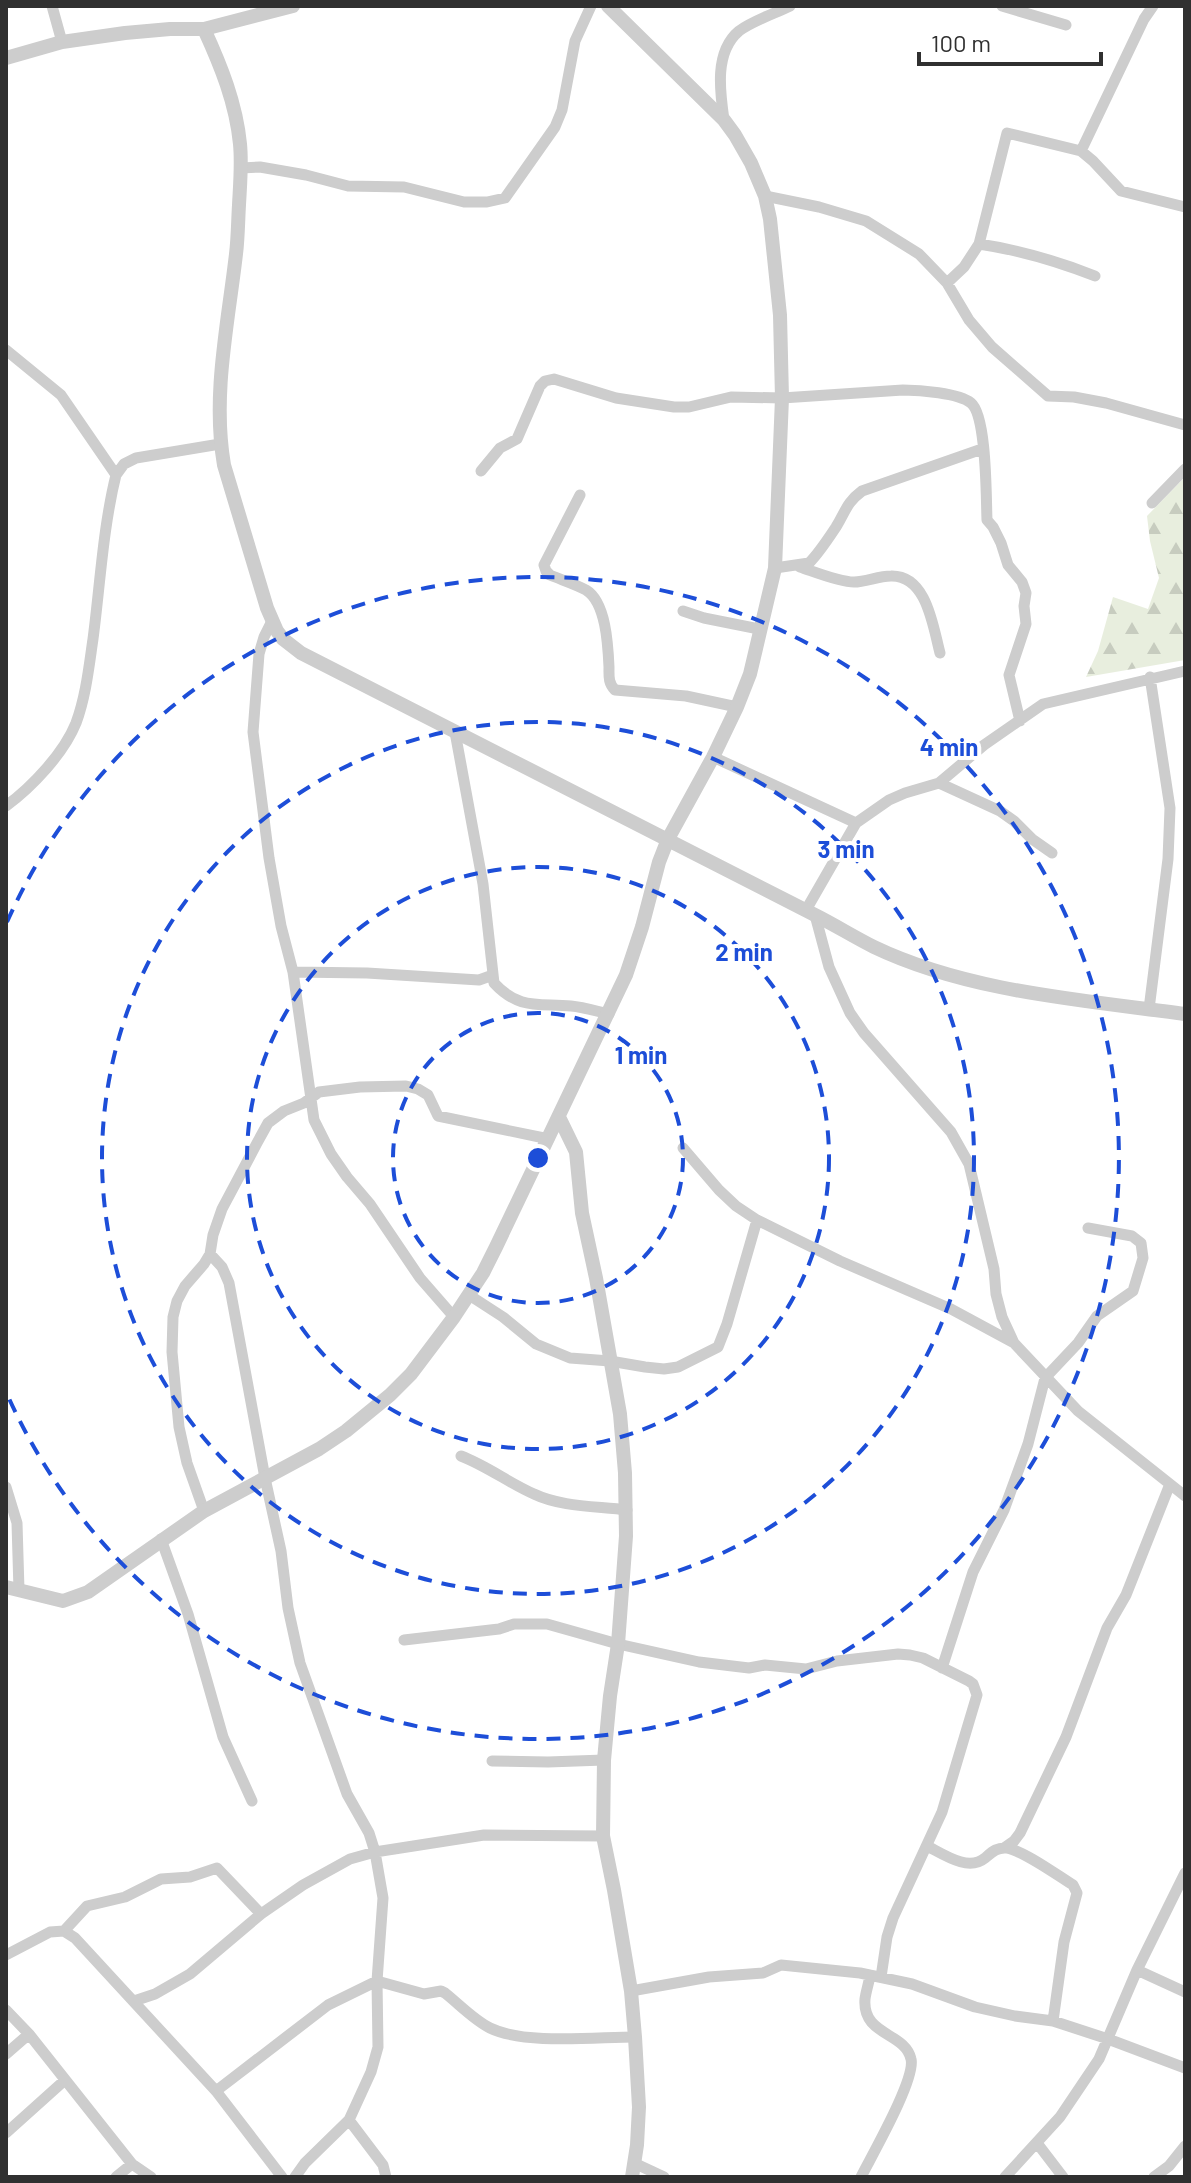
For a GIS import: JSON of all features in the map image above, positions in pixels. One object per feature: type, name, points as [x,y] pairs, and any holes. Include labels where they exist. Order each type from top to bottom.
[{"type":"street","points":[[52,6],[62,42]]},
{"type":"street","points":[[6,58],[62,42],[140,32],[204,29],[293,6]]},
{"type":"street","points":[[241,168],[260,167],[348,186],[404,187],[464,202],[505,198],[555,127],[562,110],[575,41],[591,6]]},
{"type":"street","points":[[6,1487],[17,1523],[13,1588],[52,1600],[74,1598],[107,1581],[161,1539],[204,1511],[319,1449],[380,1404],[411,1374],[454,1317],[490,1260],[626,975],[668,839],[737,707],[750,674],[775,568],[782,398],[780,315],[770,219],[765,196],[751,163],[724,120],[608,6]]},
{"type":"street","points":[[724,120],[720,76],[730,42],[740,30],[790,6]]},
{"type":"street","points":[[1002,6],[1066,25]]},
{"type":"street","points":[[1081,151],[1153,6]]},
{"type":"street","points":[[204,29],[231,96],[240,143],[241,168],[236,252],[222,350],[220,444],[272,621],[283,639],[301,653],[811,912],[875,948],[956,976],[1012,989],[1185,1014]]},
{"type":"street","points":[[947,283],[964,267],[979,244],[1007,133],[1081,151],[1121,191],[1185,207]]},
{"type":"street","points":[[765,196],[866,221],[919,254],[947,283],[969,320],[992,347],[1048,396],[1106,403],[1185,425]]},
{"type":"street","points":[[979,244],[1060,262],[1095,276]]},
{"type":"street","points":[[6,350],[61,395],[116,475]]},
{"type":"street","points":[[481,471],[500,448],[521,434],[536,393],[545,381],[554,379],[616,398],[674,407],[689,407],[731,397],[782,398],[923,390],[969,401],[979,414],[982,449],[987,465],[987,520],[1001,543],[1008,565],[1022,582],[1026,593],[1026,624],[1009,675],[1020,721]]},
{"type":"street","points":[[6,806],[45,770],[76,723],[88,675],[116,475],[124,464],[136,458],[220,444]]},
{"type":"street","points":[[775,568],[809,563],[837,526],[851,499],[862,491],[982,449]]},
{"type":"street","points":[[1152,503],[1185,469]]},
{"type":"street","points":[[580,495],[544,565],[550,575],[587,590],[598,602],[609,650],[612,688],[686,696],[737,707]]},
{"type":"street","points":[[795,566],[853,582],[892,575],[908,579],[919,590],[940,653]]},
{"type":"street","points":[[683,611],[759,629]]},
{"type":"street","points":[[272,621],[259,654],[253,732],[269,858],[293,972],[314,1120],[347,1177],[370,1204],[420,1278],[454,1317]]},
{"type":"street","points":[[1185,671],[1043,704],[976,751],[939,783],[889,800],[856,823],[811,912],[829,967],[850,1013],[951,1132],[969,1164],[994,1269],[996,1294],[1014,1343],[1078,1411],[1185,1496]]},
{"type":"street","points":[[1149,1009],[1168,859],[1170,808],[1150,677]]},
{"type":"street","points":[[455,732],[483,884],[494,983],[502,992],[523,1004],[574,1006],[609,1014]]},
{"type":"street","points":[[713,757],[856,823]]},
{"type":"street","points":[[939,783],[1000,811],[1052,853]]},
{"type":"street","points":[[293,972],[479,980],[493,975]]},
{"type":"street","points":[[204,1511],[182,1445],[172,1352],[173,1317],[185,1286],[210,1254],[222,1209],[268,1123],[319,1092],[406,1086],[428,1095],[438,1116],[549,1139]]},
{"type":"street","points":[[559,1117],[576,1152],[582,1213],[620,1414],[627,1510],[618,1644],[604,1760],[603,1836],[631,1991],[639,2107],[633,2170],[664,2177]]},
{"type":"street","points":[[683,1148],[719,1190],[757,1220],[840,1261],[951,1309],[1014,1343]]},
{"type":"street","points":[[469,1295],[536,1344],[570,1358],[664,1369],[678,1367],[718,1347],[757,1220]]},
{"type":"street","points":[[942,1668],[973,1572],[1004,1510],[1028,1444],[1045,1378],[1078,1343],[1097,1316],[1133,1291],[1143,1258],[1141,1243],[1132,1236],[1088,1228]]},
{"type":"street","points":[[210,1254],[222,1267],[229,1283],[300,1663],[347,1794],[369,1833],[383,1898],[377,1981],[378,2047],[371,2072],[349,2120],[295,2177]]},
{"type":"street","points":[[461,1456],[536,1495],[566,1503],[627,1510]]},
{"type":"street","points":[[927,1846],[955,1860],[969,1863],[983,1860],[992,1851],[1004,1848],[1020,1833],[1066,1737],[1107,1628],[1126,1595],[1170,1484]]},
{"type":"street","points":[[161,1539],[188,1614],[223,1737],[252,1801]]},
{"type":"street","points":[[404,1640],[531,1623],[547,1624],[699,1662],[749,1668],[765,1665],[806,1669],[837,1661],[898,1654],[923,1658],[973,1684],[977,1695],[942,1812],[893,1918],[876,1976],[865,2000],[867,2016],[879,2030],[905,2046],[911,2058],[912,2071],[861,2177]]},
{"type":"street","points":[[492,1761],[604,1760]]},
{"type":"street","points":[[134,2001],[155,1994],[190,1974],[261,1914],[303,1885],[350,1859],[375,1852],[484,1835],[603,1836]]},
{"type":"street","points":[[1004,1848],[1017,1852],[1073,1885],[1077,1893],[1064,1942],[1053,2021]]},
{"type":"street","points":[[64,1931],[87,1906],[125,1897],[161,1879],[190,1877],[217,1868],[261,1914]]},
{"type":"street","points":[[1005,2177],[1037,2143],[1085,2082],[1185,1873]]},
{"type":"street","points":[[6,1955],[50,1932],[64,1931],[75,1938],[216,2091],[282,2177]]},
{"type":"street","points":[[631,1991],[709,1977],[763,1973],[781,1965],[876,1976],[912,1984],[975,2007],[1053,2021],[1185,2068]]},
{"type":"street","points":[[1137,1970],[1185,1992]]},
{"type":"street","points":[[216,2091],[328,2005],[377,1981],[424,1994],[441,1991],[483,2024],[507,2034],[635,2037]]},
{"type":"street","points":[[6,2010],[29,2034],[132,2164],[151,2177]]},
{"type":"street","points":[[6,2054],[29,2034]]},
{"type":"street","points":[[6,2133],[65,2080]]},
{"type":"street","points":[[349,2120],[383,2165],[386,2177]]},
{"type":"street","points":[[1037,2143],[1063,2177]]},
{"type":"street","points":[[1154,2177],[1169,2166],[1185,2146]]},
{"type":"street","points":[[116,2177],[132,2164]]},
{"type":"green space","points":[[1185,477],[1185,660],[1086,677],[1098,651],[1113,597],[1148,609],[1159,578],[1147,516]]}]
